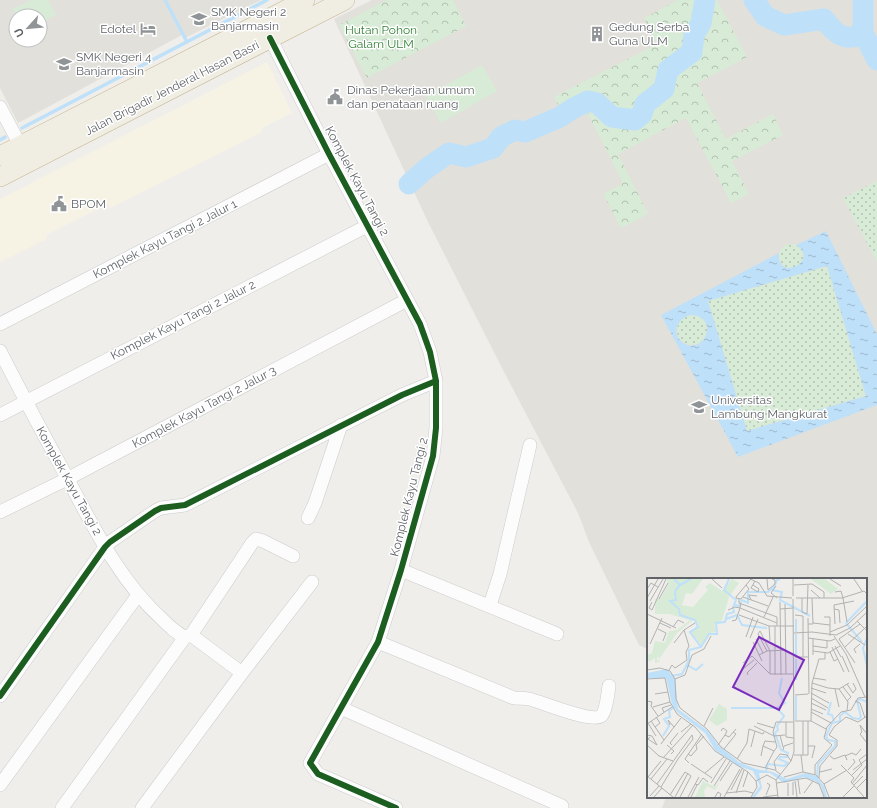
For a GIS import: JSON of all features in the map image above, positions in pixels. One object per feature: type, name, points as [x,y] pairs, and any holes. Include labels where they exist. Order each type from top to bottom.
[{"type":"highway","name":"Jalan Brigadir Jenderal Hasan Basri","points":[[0,156],[305,0]]},
{"type":"highway","name":"Jalan Brigadir Jenderal Hasan Basri","points":[[0,177],[345,0]]},
{"type":"street","name":"Komplek Kayu Tangi 2","points":[[270,38],[329,154],[420,324],[430,352],[436,381],[436,428],[433,456],[401,570],[378,642],[310,764],[318,774],[396,808]]},
{"type":"street","points":[[0,107],[20,145]]},
{"type":"street","name":"Komplek Kayu Tangi 2 Jalur 1","points":[[0,324],[329,154]]},
{"type":"street","name":"Komplek Kayu Tangi 2 Jalur 2","points":[[0,415],[367,226]]},
{"type":"street","name":"Komplek Kayu Tangi 2 Jalur 3","points":[[0,512],[67,479],[408,300]]},
{"type":"street","name":"Komplek Kayu Tangi 2","points":[[0,351],[67,479],[105,547],[138,595],[177,633],[188,636],[242,673]]},
{"type":"street","points":[[0,696],[105,547],[155,511],[161,508],[186,505],[341,425],[402,395],[436,381]]},
{"type":"street","points":[[308,518],[315,503],[341,425]]},
{"type":"street","points":[[490,605],[500,574],[530,445]]},
{"type":"street","points":[[62,808],[188,636],[252,543],[256,539],[263,541],[293,556]]},
{"type":"street","points":[[401,570],[490,605],[557,634]]},
{"type":"street","points":[[142,808],[242,673],[312,582]]},
{"type":"street","points":[[0,785],[138,595]]},
{"type":"street","points":[[378,642],[514,698],[528,699],[587,717],[602,716],[609,686]]},
{"type":"street","points":[[341,708],[562,806]]},
{"type":"shaded area","name":"SMK Negeri 4 Banjarmasin","points":[[0,0],[165,0],[182,35],[18,123],[0,88]]},
{"type":"shaded area","name":"SMK Negeri 2 Banjarmasin","points":[[166,0],[261,0],[185,38]]},
{"type":"shaded area","name":"Universitas Lambung Mangkurat","points":[[372,0],[877,0],[877,808],[662,808],[666,798],[867,798],[867,578],[647,578],[647,649],[639,645],[589,542],[578,513],[428,222],[334,19]]},
{"type":"shaded area","points":[[267,62],[292,113],[261,129],[262,132],[110,208],[108,204],[46,235],[47,239],[0,262],[0,199]]},
{"type":"green space","points":[[31,0],[48,0],[56,15],[48,19],[48,8],[15,8]]},
{"type":"green space","name":"Hutan Pohon Galam ULM","points":[[387,0],[453,0],[466,26],[367,78],[339,25]]},
{"type":"green space","points":[[678,0],[717,0],[747,57],[697,83],[726,139],[773,114],[783,135],[732,161],[749,194],[731,203],[686,118],[618,154],[648,214],[621,228],[603,194],[623,183],[587,112],[567,122],[554,97],[657,44],[644,18]]},
{"type":"green space","points":[[482,65],[497,91],[441,123],[426,96]]},
{"type":"green space","points":[[877,181],[877,262],[843,198]]},
{"type":"green space","points":[[791,244],[800,247],[803,256],[800,265],[791,268],[782,265],[779,256],[782,247]]},
{"type":"green space","points":[[827,266],[866,396],[747,431],[708,301]]},
{"type":"green space","points":[[692,315],[703,319],[707,330],[703,341],[692,345],[681,341],[677,330],[681,319]]},
{"type":"water","points":[[826,231],[877,334],[877,405],[738,457],[661,315],[779,253],[780,262],[784,267],[790,268],[796,266],[801,262],[803,257],[802,251],[796,245]],"holes":[[[827,266],[866,396],[747,431],[708,301]],[[690,315],[700,317],[705,322],[707,329],[706,336],[696,345],[689,345],[681,341],[677,333],[680,322]]]},
{"type":"waterway","points":[[165,0],[187,42]]},
{"type":"waterway","points":[[22,128],[267,0]]},
{"type":"waterway","points":[[409,184],[427,168],[449,153],[466,157],[493,148],[501,137],[515,130],[525,132],[560,117],[588,101],[597,103],[612,117],[635,120],[642,114],[645,104],[664,89],[668,70],[692,52],[694,35],[701,23],[705,0]]},
{"type":"waterway","points":[[754,0],[765,16],[784,25],[824,19],[835,32],[849,37],[860,35],[863,26],[863,0]]},
{"type":"waterway","points":[[862,31],[877,60]]},
{"type":"waterway","points":[[0,140],[5,137]]},
{"type":"cycle path","points":[[270,38],[329,154],[420,324],[430,352],[436,381],[436,428],[433,456],[401,570],[378,642],[310,763],[318,774],[396,808]]},
{"type":"cycle path","points":[[0,696],[110,542],[161,508],[185,505],[402,395],[436,381]]},
{"type":"place","name":"SMK Negeri 2 Banjarmasin","points":[[199,19]]},
{"type":"place","name":"Edotel","points":[[148,29]]},
{"type":"place","name":"Gedung Serba Guna ULM","points":[[597,34]]},
{"type":"place","name":"SMK Negeri 4 Banjarmasin","points":[[64,64]]},
{"type":"place","name":"Dinas Pekerjaan umum dan penataan ruang","points":[[335,97]]},
{"type":"place","name":"BPOM","points":[[59,204]]},
{"type":"place","name":"Universitas Lambung Mangkurat","points":[[699,407]]}]
